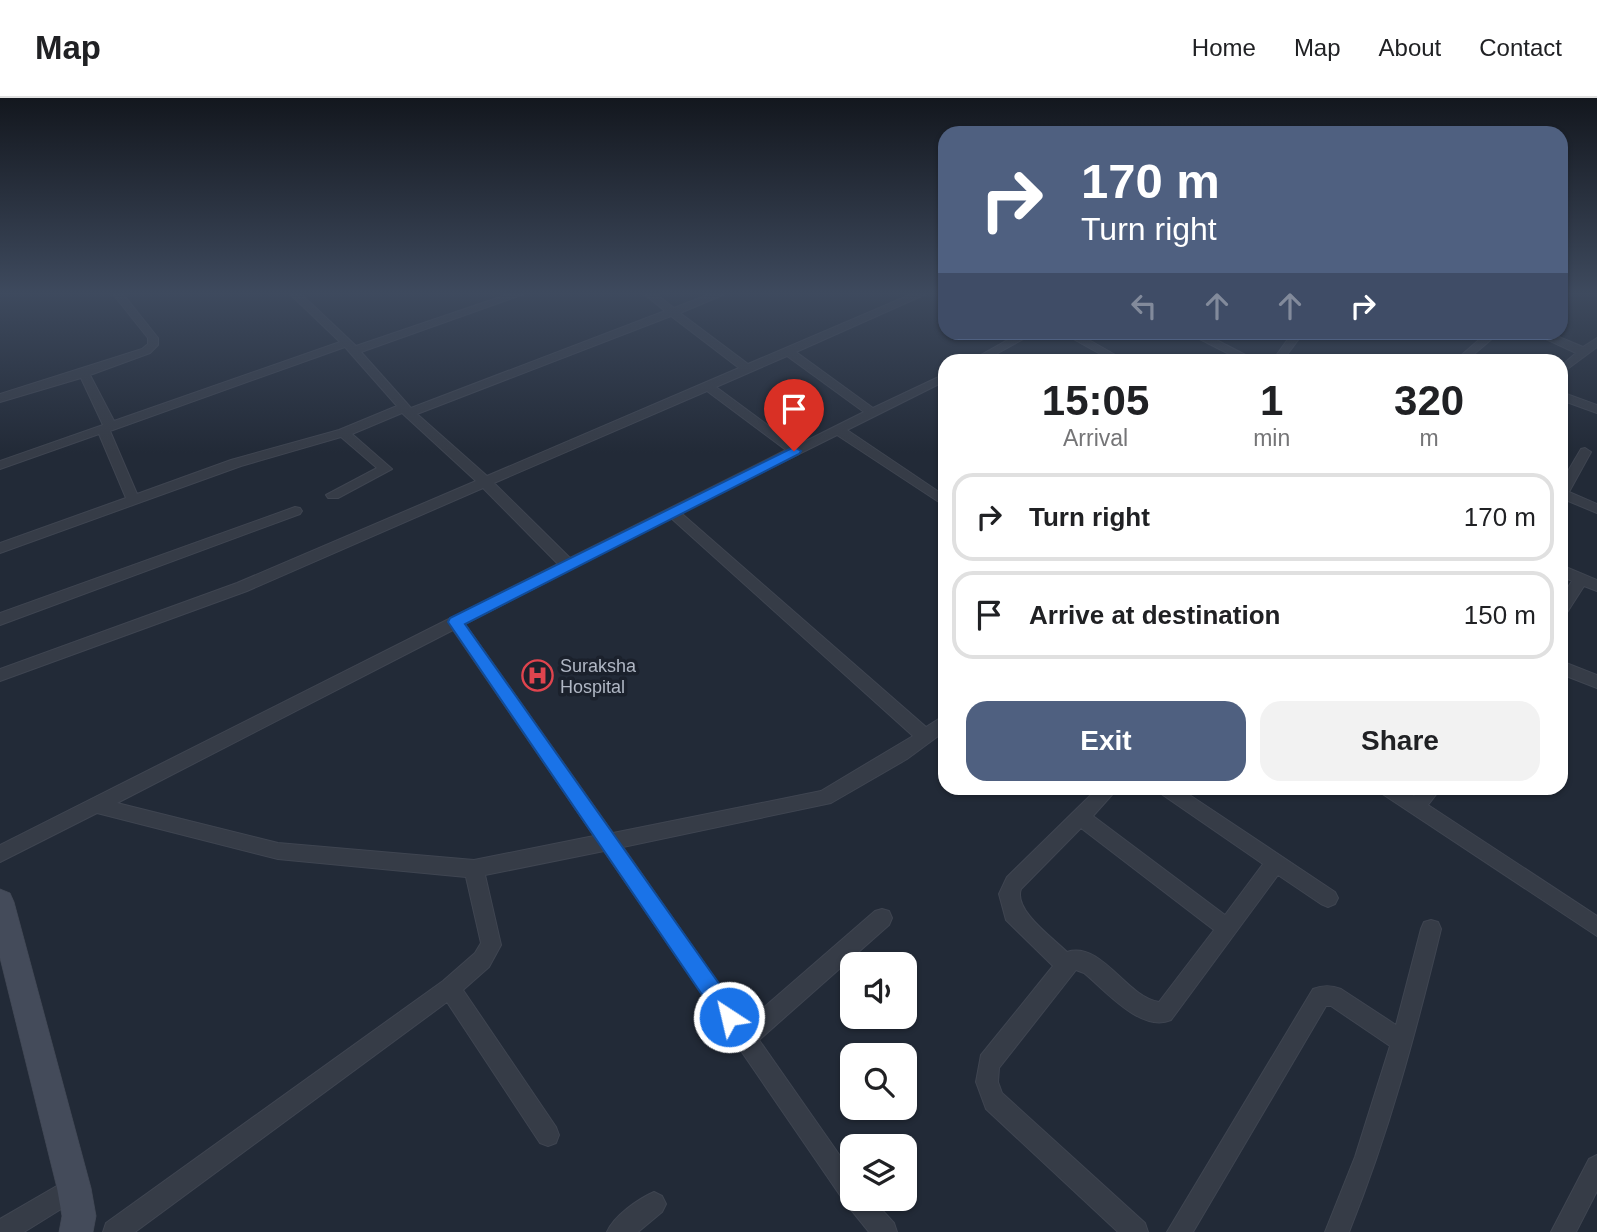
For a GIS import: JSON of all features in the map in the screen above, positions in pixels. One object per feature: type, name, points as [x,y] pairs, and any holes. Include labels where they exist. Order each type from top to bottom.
[{"type":"main road","points":[[0,902],[80,1217]]},
{"type":"street","points":[[0,398],[136,356],[150,347]]},
{"type":"street","points":[[0,466],[350,347],[407,410],[485,482],[568,565]]},
{"type":"street","points":[[0,548],[236,463],[343,433],[578,347]]},
{"type":"street","points":[[718,347],[748,370]]},
{"type":"street","points":[[0,675],[242,587],[800,347]]},
{"type":"street","points":[[1572,347],[1584,352]]},
{"type":"street","points":[[1568,365],[1590,347]]},
{"type":"street","points":[[788,352],[873,412]]},
{"type":"street","points":[[84,373],[134,500]]},
{"type":"street","points":[[0,854],[672,512],[938,380]]},
{"type":"street","points":[[709,387],[794,451]]},
{"type":"street","points":[[1568,399],[1597,409]]},
{"type":"street","points":[[838,430],[938,497]]},
{"type":"street","points":[[333,495],[386,469],[343,433]]},
{"type":"street","points":[[1568,481],[1585,452]]},
{"type":"street","points":[[1568,496],[1597,509]]},
{"type":"street","points":[[0,619],[295,511]]},
{"type":"street","points":[[672,512],[926,737]]},
{"type":"street","points":[[1568,573],[1597,586]]},
{"type":"street","points":[[1568,599],[1581,579]]},
{"type":"street","points":[[456,622],[840,1176]]},
{"type":"street","points":[[1568,670],[1597,682]]},
{"type":"street","points":[[98,806],[278,851],[474,869],[825,797],[901,754],[938,728]]},
{"type":"street","points":[[1065,964],[1013,912],[1009,894],[1014,883],[1102,795]]},
{"type":"street","points":[[1176,795],[1328,898]]},
{"type":"street","points":[[1398,795],[1597,927]]},
{"type":"street","points":[[1416,807],[1426,795]]},
{"type":"street","points":[[1080,817],[1227,928]]},
{"type":"street","points":[[1136,1232],[994,1101],[987,1088],[989,1063],[1065,964],[1077,958],[1085,961],[1142,1009],[1153,1014],[1164,1013],[1276,862]]},
{"type":"street","points":[[116,1232],[450,988],[482,960],[491,945],[474,869]]},
{"type":"street","points":[[745,1038],[882,919]]},
{"type":"street","points":[[1337,1232],[1357,1185],[1394,1077],[1431,929]]},
{"type":"street","points":[[450,988],[548,1135]]},
{"type":"street","points":[[1179,1232],[1320,996],[1334,996],[1403,1042]]},
{"type":"street","points":[[1563,1232],[1597,1167]]},
{"type":"street","points":[[619,1232],[654,1204]]},
{"type":"street","points":[[867,1211],[885,1232]]},
{"type":"street","points":[[2,1232],[80,1217]]},
{"type":"place","name":"Suraksha Hospital","points":[[537,676]]},
{"type":"route","points":[[729,1017],[456,622],[794,451]]}]
